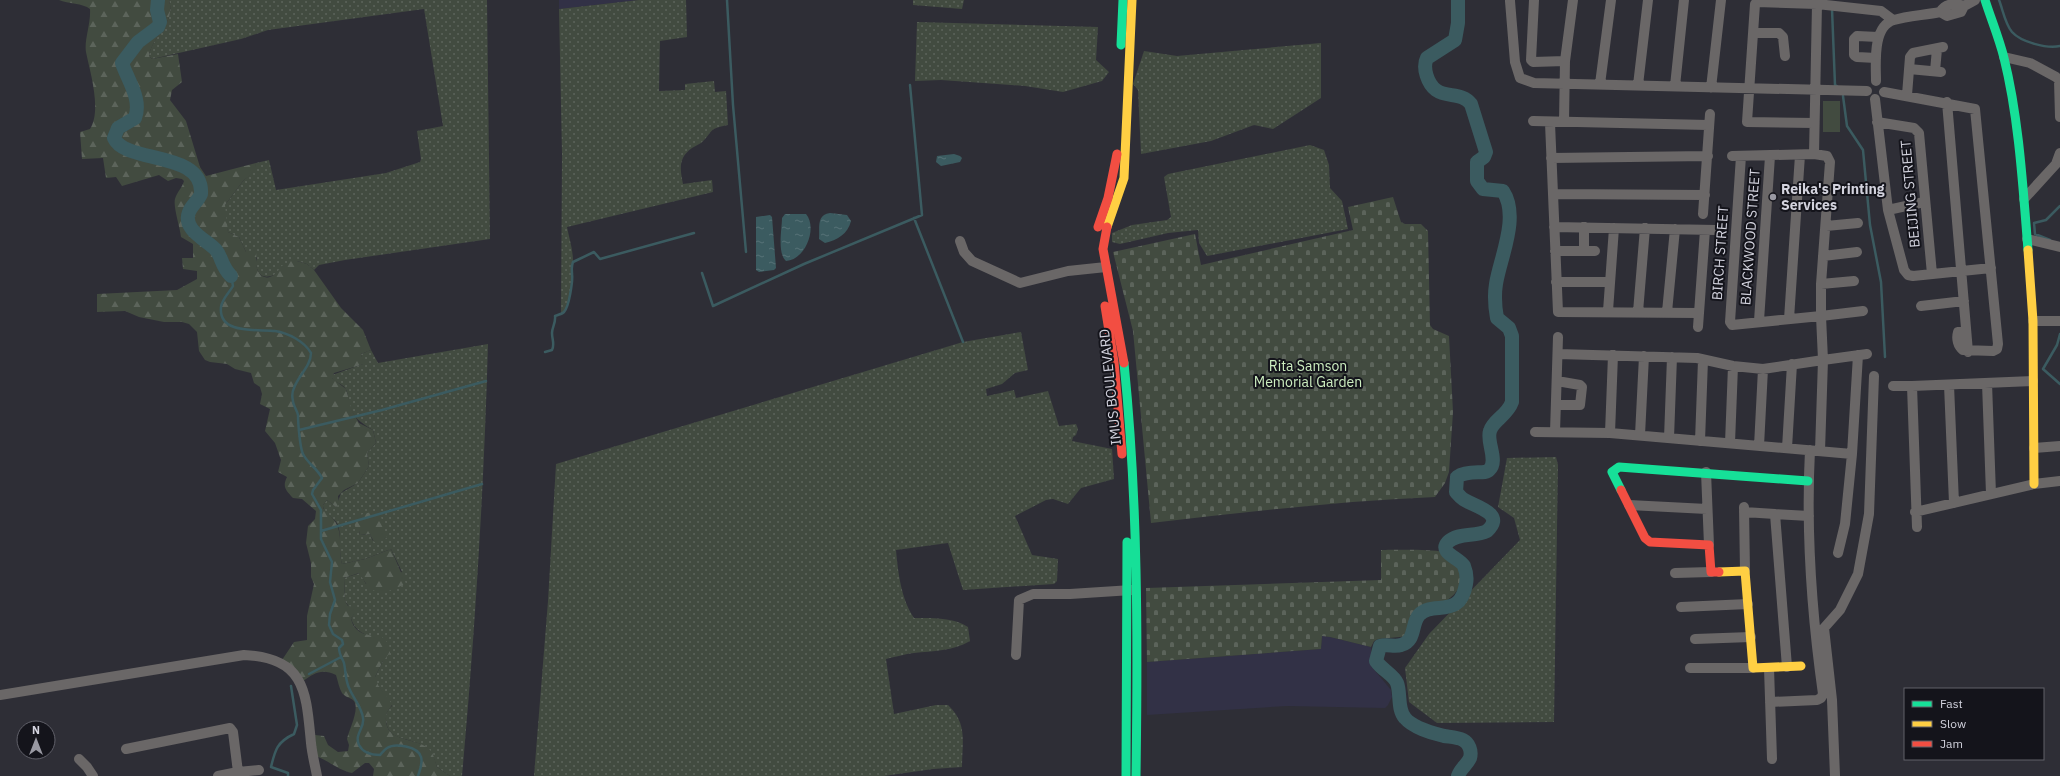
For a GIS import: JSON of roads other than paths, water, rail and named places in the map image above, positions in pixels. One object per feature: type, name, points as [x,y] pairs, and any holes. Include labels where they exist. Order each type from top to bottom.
[{"type":"main road","name":"IMUS BOULEVARD","points":[[1123,0],[1117,155],[1108,198],[1094,240],[1102,267],[1124,361],[1129,416],[1137,554],[1132,590],[1126,776]]},
{"type":"main road","name":"IMUS BOULEVARD","points":[[1132,0],[1124,178],[1117,205],[1104,237],[1102,267],[1114,362],[1132,590],[1136,776]]},
{"type":"main road","points":[[1985,0],[2004,57],[2012,102],[2024,200],[2033,321],[2034,484]]},
{"type":"main road","points":[[1114,362],[1124,361]]},
{"type":"main road","points":[[1801,666],[1787,668],[1753,668],[1745,571],[1711,572],[1709,545],[1650,542],[1645,538],[1612,472],[1614,469],[1619,467],[1706,472],[1808,481]]},
{"type":"street","points":[[1534,0],[1531,60],[1533,62],[1565,61]]},
{"type":"street","points":[[1564,122],[1565,61],[1572,0]]},
{"type":"street","points":[[1600,84],[1611,0]]},
{"type":"street","points":[[1638,85],[1648,0]]},
{"type":"street","points":[[1675,86],[1684,0]]},
{"type":"street","points":[[1711,88],[1721,0]]},
{"type":"street","points":[[1876,81],[1876,58],[1879,32],[1893,20],[1940,12],[1943,8],[1950,5],[1956,4],[1964,6],[1975,0]]},
{"type":"street","points":[[1510,1],[1515,62],[1520,78],[1534,83],[1867,91]]},
{"type":"street","points":[[1814,123],[1748,123],[1756,2],[1817,4],[1881,11],[1893,20]]},
{"type":"street","points":[[1814,154],[1817,4]]},
{"type":"street","points":[[1754,33],[1779,33],[1783,37],[1785,56]]},
{"type":"street","points":[[1876,58],[1857,57],[1854,55],[1854,39],[1857,36],[1878,37]]},
{"type":"street","points":[[1907,95],[1909,68],[1910,57],[1913,53],[1940,48],[1938,71],[1909,68]]},
{"type":"street","points":[[2004,57],[2030,63],[2056,76],[2059,80],[2060,117]]},
{"type":"street","points":[[1876,81],[1868,86],[1867,91],[1869,96],[1875,99],[1881,97],[1884,92]]},
{"type":"street","points":[[1876,81],[1881,83],[1884,92]]},
{"type":"street","points":[[1884,92],[1947,102],[1972,107],[1975,109],[1998,344],[1997,349],[1993,351],[1968,352],[1947,102]]},
{"type":"street","points":[[1875,99],[1888,210],[1904,270],[1908,275],[1913,276],[1991,268]]},
{"type":"street","points":[[1703,214],[1708,156],[1708,125],[1710,114]]},
{"type":"street","points":[[1533,121],[1550,123],[1708,125]]},
{"type":"street","name":"BEIJING STREET","points":[[1877,122],[1917,130],[1932,274]]},
{"type":"street","points":[[1550,123],[1557,311],[1559,314],[1608,312],[1698,313]]},
{"type":"street","points":[[2024,200],[2056,164],[2060,153]]},
{"type":"street","points":[[1770,156],[1814,154],[1827,156],[1830,162],[1821,284],[1820,316],[1823,360],[1815,450],[1808,481],[1816,641],[1823,694],[1821,698],[1817,700],[1770,702]]},
{"type":"street","points":[[1789,319],[1800,155]]},
{"type":"street","points":[[1551,158],[1708,156]]},
{"type":"street","name":"BIRCH STREET","points":[[1759,321],[1732,325],[1730,322],[1736,156],[1770,156]]},
{"type":"street","name":"BLACKWOOD STREET","points":[[1759,321],[1770,156]]},
{"type":"street","points":[[1552,194],[1705,195]]},
{"type":"street","points":[[1888,210],[1924,202]]},
{"type":"street","points":[[1826,226],[1858,223]]},
{"type":"street","points":[[1554,227],[1716,230]]},
{"type":"street","points":[[1584,227],[1584,251]]},
{"type":"street","points":[[1608,312],[1614,228]]},
{"type":"street","points":[[1638,312],[1645,228]]},
{"type":"street","points":[[1667,312],[1675,229]]},
{"type":"street","points":[[1698,327],[1705,230]]},
{"type":"street","points":[[2027,239],[2060,247]]},
{"type":"street","points":[[960,241],[964,252],[972,261],[1020,283],[1068,270],[1102,267]]},
{"type":"street","points":[[1555,251],[1595,251]]},
{"type":"street","points":[[1823,256],[1857,252]]},
{"type":"street","points":[[1556,282],[1610,282]]},
{"type":"street","points":[[1821,284],[1854,282]]},
{"type":"street","points":[[1922,306],[1964,301]]},
{"type":"street","points":[[1759,321],[1863,311]]},
{"type":"street","points":[[2033,321],[2060,321]]},
{"type":"street","points":[[1555,432],[1558,337]]},
{"type":"street","points":[[1558,354],[1672,357],[1763,369],[1862,355],[1845,524],[1838,553]]},
{"type":"street","points":[[1610,433],[1613,355]]},
{"type":"street","points":[[1640,435],[1644,356]]},
{"type":"street","points":[[1669,438],[1672,357]]},
{"type":"street","points":[[1700,441],[1703,360]]},
{"type":"street","points":[[1787,448],[1792,364]]},
{"type":"street","points":[[1730,443],[1733,366]]},
{"type":"street","points":[[1759,446],[1763,369]]},
{"type":"street","points":[[1834,776],[1832,700],[1824,628],[1840,610],[1858,574],[1869,514],[1874,376]]},
{"type":"street","points":[[1556,405],[1580,405],[1582,387],[1580,385],[1557,381]]},
{"type":"street","points":[[1893,386],[2033,381]]},
{"type":"street","points":[[1987,383],[1992,494]]},
{"type":"street","points":[[1949,385],[1954,503]]},
{"type":"street","points":[[1912,386],[1915,512],[1917,527]]},
{"type":"street","points":[[1535,432],[1640,435],[1852,454]]},
{"type":"street","points":[[2034,448],[2060,446]]},
{"type":"street","points":[[1706,472],[1709,545]]},
{"type":"street","points":[[1915,512],[2034,484],[2060,481]]},
{"type":"street","points":[[1629,505],[1708,509]]},
{"type":"street","points":[[1745,571],[1744,509],[1775,514],[1809,516]]},
{"type":"street","points":[[1775,514],[1787,668]]},
{"type":"street","points":[[1675,573],[1711,572]]},
{"type":"street","points":[[1016,655],[1019,600],[1033,594],[1070,594],[1132,590]]},
{"type":"street","points":[[1681,607],[1748,604]]},
{"type":"street","points":[[1695,638],[1751,636]]},
{"type":"street","points":[[0,695],[244,655],[268,658],[290,668],[305,692],[317,776]]},
{"type":"street","points":[[1690,668],[1753,668]]},
{"type":"street","points":[[1769,668],[1772,759]]},
{"type":"street","points":[[126,749],[229,728],[233,732],[238,772]]},
{"type":"street","points":[[79,759],[93,776]]},
{"type":"street","points":[[218,776],[259,770]]},
{"type":"water","points":[[954,154],[962,158],[960,162],[941,166],[936,162],[937,156]]},
{"type":"water","points":[[830,213],[847,215],[851,221],[850,226],[845,233],[834,240],[825,243],[819,239],[820,223],[823,216]]},
{"type":"water","points":[[785,214],[806,214],[811,227],[808,242],[804,249],[793,259],[786,261],[783,257],[781,247],[782,218]]},
{"type":"water","points":[[770,215],[772,217],[776,268],[774,270],[759,272],[756,270],[756,217]]},
{"type":"waterway","points":[[158,0],[157,10],[160,22],[158,27],[138,42],[122,63],[136,97],[137,111],[135,118],[118,128],[114,138],[121,146],[133,152],[178,164],[190,170],[199,180],[201,194],[189,212],[189,224],[196,234],[216,250],[225,269],[231,276]]},
{"type":"waterway","points":[[727,0],[733,105],[746,252]]},
{"type":"waterway","points":[[1458,0],[1458,23],[1455,40],[1427,58],[1425,66],[1428,80],[1436,90],[1445,94],[1459,96],[1471,104],[1486,152],[1484,157],[1477,162],[1477,181],[1483,189],[1503,191],[1508,201],[1510,213],[1509,225],[1496,284],[1495,301],[1497,318],[1509,328],[1512,336],[1512,402],[1507,411],[1494,424],[1490,431],[1489,435],[1493,457],[1492,466],[1489,470],[1484,472],[1466,473],[1457,477],[1456,492],[1463,499],[1486,511],[1493,519],[1492,525],[1487,531],[1457,537],[1448,542],[1446,546],[1448,552],[1462,563],[1465,568],[1466,582],[1463,595],[1458,602],[1452,606],[1431,609],[1419,615],[1409,640],[1399,646],[1380,646],[1376,661],[1397,683],[1401,710],[1409,722],[1423,730],[1458,738],[1467,743],[1471,755],[1458,776]]},
{"type":"waterway","points":[[1999,0],[2004,17],[2012,32],[2016,36],[2041,46],[2060,46]]},
{"type":"waterway","points":[[1832,9],[1835,85],[1837,86]]},
{"type":"waterway","points":[[702,273],[713,306],[804,264],[922,215],[910,85]]},
{"type":"waterway","points":[[1843,96],[1847,126],[1863,150],[1870,225],[1881,282],[1885,357]]},
{"type":"waterway","points":[[2050,240],[2035,234],[2034,223],[2046,220],[2060,206]]},
{"type":"waterway","points":[[914,218],[963,342]]},
{"type":"waterway","points":[[545,352],[552,350],[553,348],[552,333],[555,316],[564,312],[568,305],[573,262],[594,252],[600,259],[694,233]]},
{"type":"waterway","points":[[231,276],[233,286],[224,299],[221,307],[222,316],[226,322],[240,329],[275,331],[285,334],[300,341],[311,353],[307,367],[293,390],[292,398],[298,415],[300,441],[303,454],[307,461],[318,471],[322,478],[313,490],[312,494],[321,510],[321,539],[332,562],[330,582],[335,600],[330,614],[329,625],[333,634],[342,640],[343,644],[339,650],[344,663],[347,683],[360,707],[362,714],[363,725],[358,738],[359,745],[363,750],[373,755],[380,755],[391,746],[406,746],[416,750],[422,759],[418,776]]},
{"type":"waterway","points":[[2060,334],[2057,345],[2043,369],[2060,384]]},
{"type":"waterway","points":[[299,430],[382,410],[486,381]]},
{"type":"waterway","points":[[321,531],[482,484]]},
{"type":"waterway","points":[[309,674],[341,657]]},
{"type":"waterway","points":[[288,776],[288,773],[271,767],[280,743],[294,734],[297,725],[291,686]]},
{"type":"place","name":"Reika's Printing Services","points":[[1773,197]]},
{"type":"park label","name":"Rita Samson Memorial Garden","points":[[1308,374]]}]
